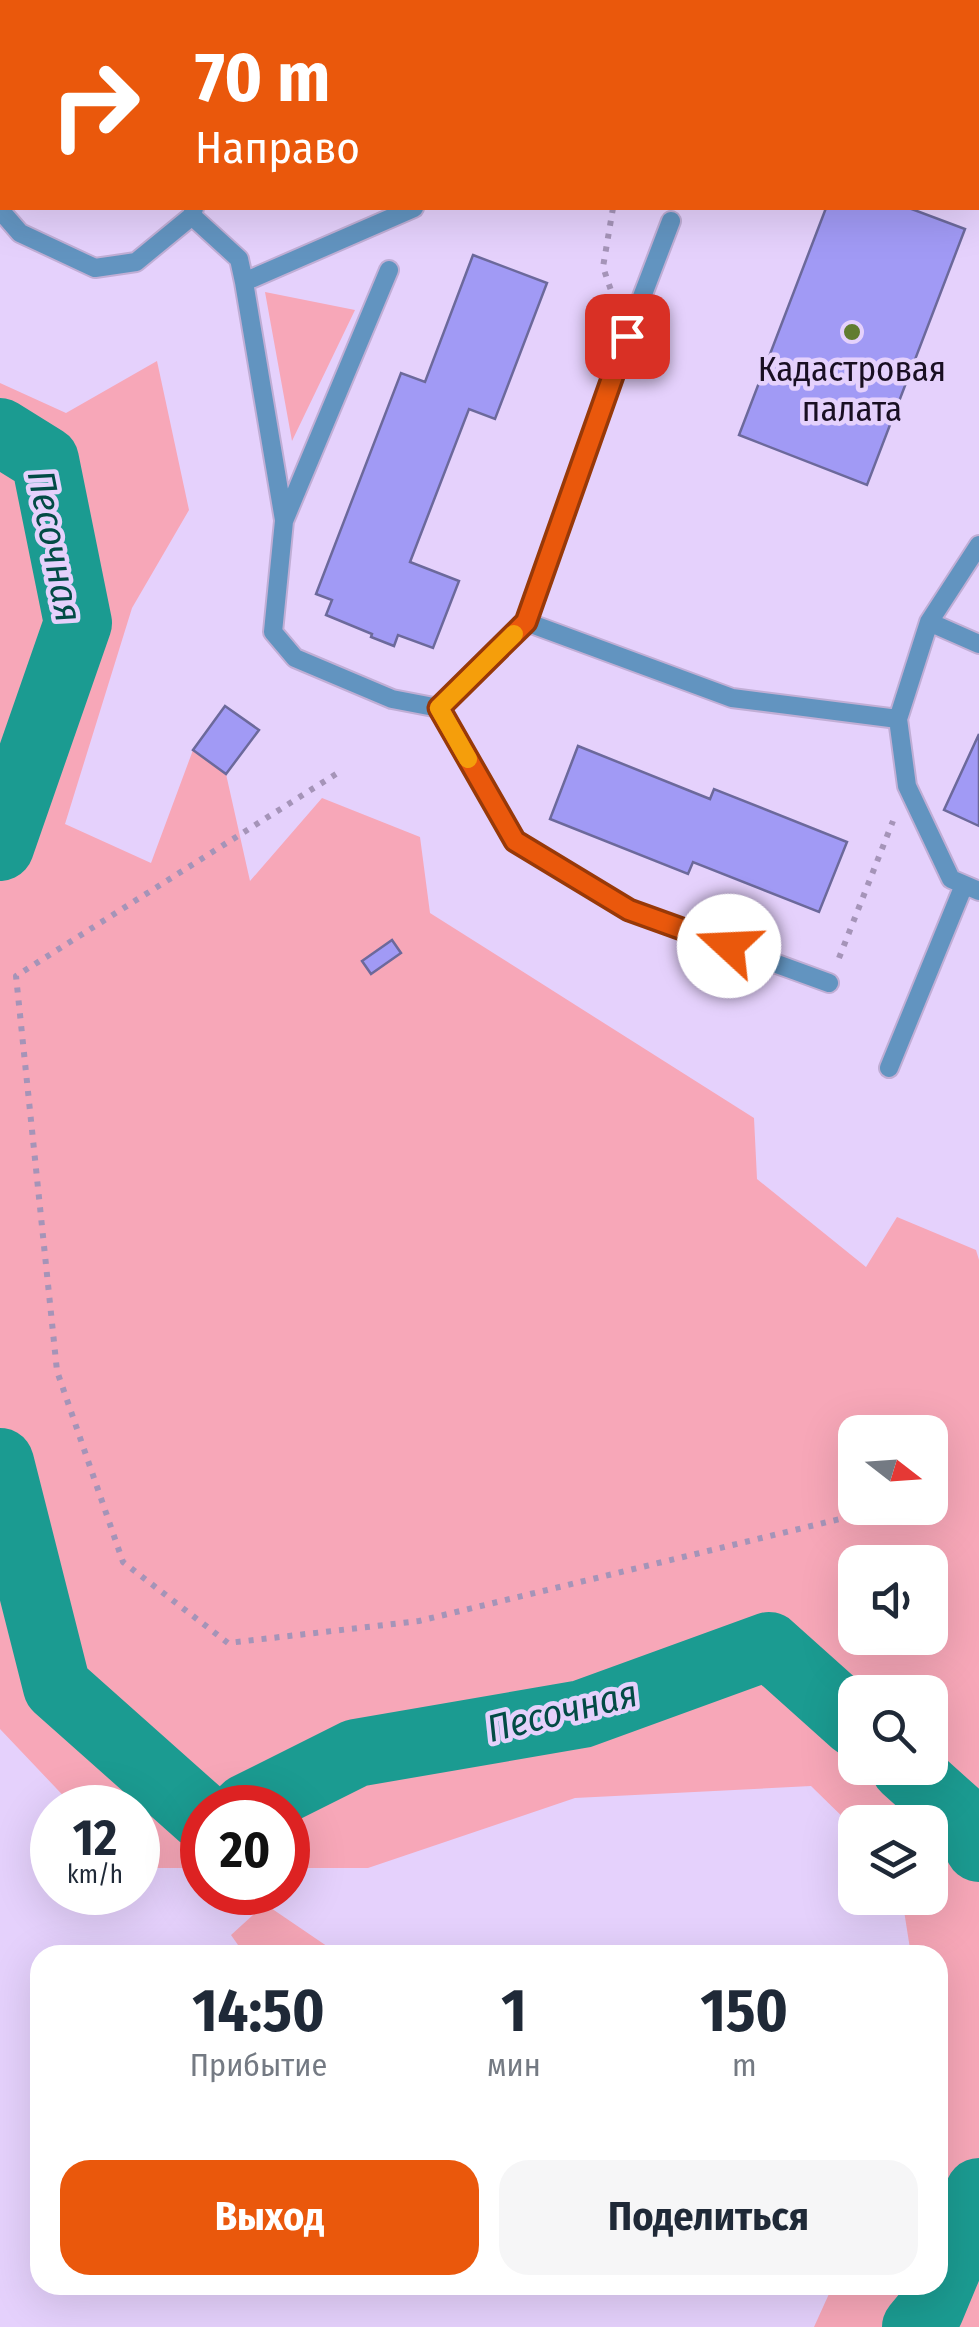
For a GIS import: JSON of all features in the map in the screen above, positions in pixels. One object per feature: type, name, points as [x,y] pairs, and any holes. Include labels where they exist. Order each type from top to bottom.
[{"type":"lane","points":[[0,210],[20,233],[95,268],[136,262],[192,212],[240,259],[284,521],[273,632],[295,658],[392,699],[439,708],[515,841],[629,910],[829,983]]},
{"type":"lane","points":[[244,282],[409,210]]},
{"type":"lane","points":[[439,708],[526,622],[671,221]]},
{"type":"lane","points":[[284,521],[389,270]]},
{"type":"lane","points":[[889,1068],[972,888],[951,879],[906,786],[898,719],[929,622],[979,545]]},
{"type":"lane","points":[[526,622],[732,698],[898,719]]},
{"type":"lane","points":[[929,622],[979,644]]},
{"type":"path","points":[[613,210],[603,266],[627,336]]},
{"type":"path","points":[[336,774],[16,976],[57,1371],[124,1562],[228,1643],[419,1622],[838,1519]]},
{"type":"path","points":[[829,983],[906,786]]},
{"type":"shaded area","points":[[265,292],[355,310],[292,441]]},
{"type":"shaded area","points":[[157,361],[189,510],[132,608],[65,824],[151,863],[193,750],[226,774],[250,881],[322,798],[420,837],[430,913],[754,1118],[757,1179],[866,1267],[897,1217],[976,1250],[979,2327],[814,2327],[828,2295],[948,2295],[948,1945],[909,1945],[905,1915],[948,1915],[948,1805],[838,1805],[838,1812],[811,1786],[575,1798],[368,1868],[310,1868],[310,1785],[180,1785],[180,1868],[160,1868],[160,1785],[53,1785],[0,1729],[0,383],[66,413]]},
{"type":"shaded area","points":[[253,1915],[281,1915],[325,1945],[238,1945],[231,1935]]},
{"type":"building","name":"Кадастровая палата","points":[[825,210],[914,210],[965,229],[867,485],[739,435]]},
{"type":"building","points":[[473,255],[547,283],[495,419],[469,409],[410,562],[459,581],[433,648],[398,635],[394,646],[326,615],[332,600],[316,594],[401,373],[425,382]]},
{"type":"building","points":[[225,706],[259,730],[226,774],[193,750]]},
{"type":"building","points":[[979,734],[979,826],[944,810]]},
{"type":"building","points":[[578,746],[710,799],[714,789],[847,842],[819,912],[693,862],[688,874],[550,819]]},
{"type":"building","points":[[392,940],[401,953],[371,974],[362,961]]},
{"type":"waterway","name":"Песочная","points":[[0,432],[45,460],[78,623],[0,847]]},
{"type":"waterway","name":"Песочная","points":[[0,1462],[57,1687],[180,1796]]},
{"type":"waterway","name":"Песочная","points":[[292,1785],[356,1753],[582,1714],[769,1646],[838,1708]]},
{"type":"waterway","name":"Песочная","points":[[924,1785],[965,1822],[979,1848]]},
{"type":"waterway","name":"Песочная","points":[[948,2267],[979,2192]]},
{"type":"waterway","name":"Песочная","points":[[916,2327],[936,2295]]},
{"type":"slow traffic","points":[[468,759],[439,708],[514,634]]},
{"type":"place","name":"Кадастровая палата","points":[[852,332]]},
{"type":"route","points":[[627,336],[526,622],[439,708],[515,841],[629,910],[729,946]]}]
